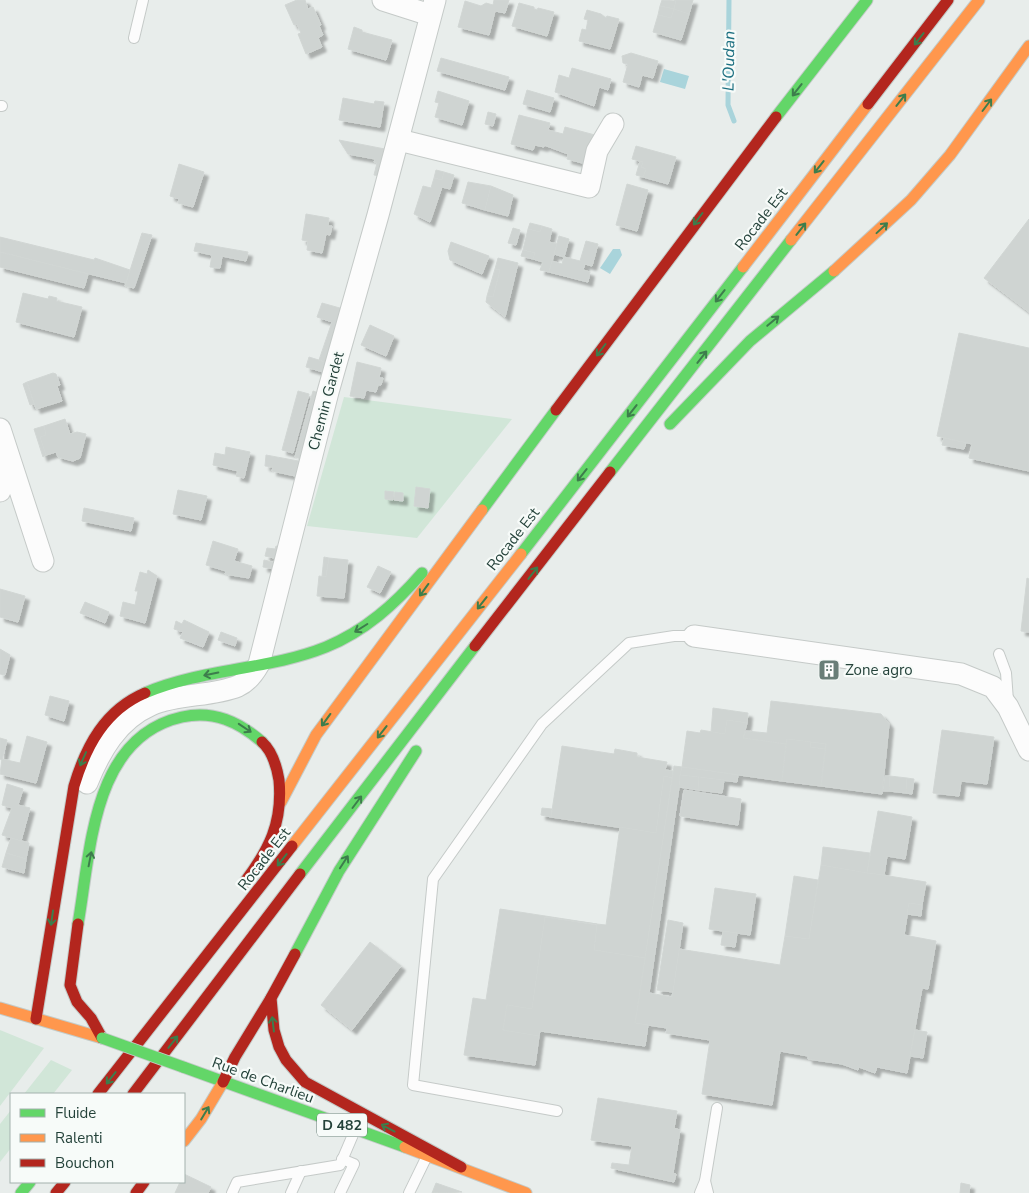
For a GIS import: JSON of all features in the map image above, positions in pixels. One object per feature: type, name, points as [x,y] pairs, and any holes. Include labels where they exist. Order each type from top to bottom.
[{"type":"main road","points":[[827,52],[862,0]]},
{"type":"main road","points":[[239,891],[256,867],[267,845],[282,802],[316,735],[556,410],[867,0]]},
{"type":"main road","name":"Rocade Est","points":[[99,1093],[612,437],[948,0]]},
{"type":"main road","points":[[134,1093],[459,666],[596,494],[979,0]]},
{"type":"main road","points":[[662,433],[750,341],[846,261],[912,200],[950,154],[1025,55],[1029,46]]},
{"type":"main road","points":[[40,1020],[74,786],[80,766],[93,737],[107,720],[129,701],[157,687],[324,648],[351,634],[390,608],[402,598],[556,410]]},
{"type":"main road","points":[[596,494],[636,460]]},
{"type":"main road","points":[[456,693],[459,666]]},
{"type":"main road","points":[[64,1000],[70,985],[78,924],[97,823],[110,774],[129,744],[150,727],[176,717],[197,715],[219,717],[237,722],[252,732],[266,747],[276,765],[281,783],[282,802]]},
{"type":"main road","points":[[185,1140],[201,1119],[223,1082],[235,1057],[271,998],[339,871],[425,738]]},
{"type":"main road","points":[[196,970],[204,939]]},
{"type":"main road","points":[[70,985],[77,1002],[91,1018],[102,1038]]},
{"type":"main road","points":[[271,998],[274,1030],[279,1047],[286,1060],[305,1082],[461,1167]]},
{"type":"main road","name":"Rue de Charlieu","points":[[0,1008],[102,1038],[183,1067],[205,1080],[223,1082],[461,1167],[526,1193]]},
{"type":"main road","points":[[40,1020],[57,1011]]},
{"type":"main road","points":[[21,1193],[29,1183]]},
{"type":"main road","points":[[56,1193],[64,1183]]},
{"type":"main road","name":"Rue de Charlieu","points":[[514,1187],[540,1193]]},
{"type":"street","points":[[384,0],[433,8]]},
{"type":"street","name":"Chemin Gardet","points":[[259,664],[328,392],[399,140],[433,8]]},
{"type":"street","points":[[399,140],[589,187],[598,151],[613,124]]},
{"type":"street","points":[[0,429],[43,560]]},
{"type":"street","points":[[0,490],[9,460]]},
{"type":"street","points":[[694,636],[961,674],[993,687],[1008,707],[1029,750]]},
{"type":"street","points":[[78,924],[73,888],[86,788],[96,761],[107,741],[126,722],[151,705],[238,686],[252,676],[259,664]]},
{"type":"lane","points":[[134,38],[143,0]]},
{"type":"lane","points":[[557,1111],[413,1086],[433,879],[542,724],[629,643],[674,636],[694,636]]},
{"type":"lane","points":[[1000,654],[1006,673],[1008,707]]},
{"type":"lane","points":[[700,1193],[705,1181],[717,1108]]},
{"type":"lane","points":[[232,1193],[237,1182],[340,1165],[355,1129]]},
{"type":"lane","points":[[409,1193],[427,1155]]},
{"type":"lane","points":[[340,1193],[354,1164],[342,1159]]},
{"type":"lane","points":[[291,1193],[301,1171]]},
{"type":"lane","points":[[705,1181],[708,1193]]},
{"type":"green space","points":[[344,397],[512,419],[417,538],[307,526]]},
{"type":"green space","points":[[0,1030],[44,1048],[0,1106]]},
{"type":"green space","points":[[51,1060],[72,1070],[54,1093],[25,1093]]},
{"type":"green space","points":[[10,1111],[10,1149],[0,1162],[0,1124]]},
{"type":"water","points":[[664,69],[689,76],[685,89],[660,82]]},
{"type":"water","points":[[613,249],[620,249],[622,255],[610,274],[600,268]]},
{"type":"building","points":[[297,0],[305,0],[308,9],[313,7],[323,35],[318,38],[322,47],[306,54],[298,34],[301,33],[297,24],[294,25],[285,5]]},
{"type":"building","points":[[494,0],[509,0],[505,13],[495,11],[489,35],[458,27],[465,1],[481,6],[486,3],[493,5]]},
{"type":"building","points":[[662,0],[676,1],[674,9],[660,6]]},
{"type":"building","points":[[674,0],[693,0],[689,14],[674,9],[676,1]]},
{"type":"building","points":[[519,3],[534,7],[537,10],[538,8],[554,12],[547,36],[512,26]]},
{"type":"building","points":[[660,6],[674,9],[671,18],[658,15]]},
{"type":"building","points":[[674,9],[689,14],[681,40],[653,32],[658,15],[671,18]]},
{"type":"building","points":[[587,10],[601,14],[606,18],[607,16],[619,19],[610,49],[579,41],[582,29],[586,30],[588,20],[584,19]]},
{"type":"building","points":[[354,27],[362,30],[362,32],[392,40],[386,60],[348,49]]},
{"type":"building","points":[[631,53],[658,61],[653,78],[642,75],[639,87],[623,82],[628,64],[623,63],[622,56]]},
{"type":"building","points":[[441,58],[509,77],[505,90],[437,71]]},
{"type":"building","points":[[572,68],[611,79],[608,90],[599,87],[594,106],[555,92],[559,75],[569,78]]},
{"type":"building","points":[[527,90],[554,98],[550,112],[523,104]]},
{"type":"building","points":[[438,91],[469,101],[462,125],[435,117],[439,103],[435,102]]},
{"type":"building","points":[[343,98],[374,104],[375,101],[384,102],[380,127],[339,120]]},
{"type":"building","points":[[488,112],[496,114],[493,126],[485,124]]},
{"type":"building","points":[[519,115],[550,123],[548,130],[563,134],[565,127],[595,135],[586,164],[567,159],[568,154],[544,145],[544,147],[535,145],[533,150],[511,144]]},
{"type":"building","points":[[339,140],[390,150],[380,176],[374,175],[377,163],[374,162],[375,159],[348,154]]},
{"type":"building","points":[[636,146],[676,157],[668,184],[643,177],[646,169],[641,167],[643,162],[632,159]]},
{"type":"building","points":[[640,161],[643,162],[641,167],[646,169],[643,177],[636,175]]},
{"type":"building","points":[[179,164],[204,172],[193,207],[178,203],[179,199],[170,196]]},
{"type":"building","points":[[436,170],[444,172],[442,180],[434,178]]},
{"type":"building","points":[[444,172],[454,175],[450,189],[442,187],[430,222],[414,214],[423,186],[431,188],[434,178],[442,180]]},
{"type":"building","points":[[468,182],[491,186],[485,210],[462,203]]},
{"type":"building","points":[[627,184],[648,190],[637,231],[616,225]]},
{"type":"building","points":[[491,186],[513,195],[508,216],[485,210]]},
{"type":"building","points":[[306,214],[329,218],[328,226],[332,226],[330,235],[326,234],[322,253],[307,250],[308,241],[302,240]]},
{"type":"building","points":[[1029,219],[1029,312],[984,278]]},
{"type":"building","points":[[530,223],[542,226],[540,232],[528,229]]},
{"type":"building","points":[[542,226],[552,229],[549,242],[557,244],[549,272],[540,270],[543,262],[533,259],[535,253],[523,250],[528,229],[540,232]]},
{"type":"building","points":[[513,228],[520,230],[516,245],[508,243]]},
{"type":"building","points":[[142,233],[152,235],[134,288],[125,286]]},
{"type":"building","points":[[559,236],[569,239],[564,257],[554,254]]},
{"type":"building","points":[[0,237],[94,260],[95,258],[130,270],[126,283],[0,252]]},
{"type":"building","points":[[586,241],[598,244],[592,266],[585,264],[583,270],[590,272],[588,282],[549,272],[552,261],[562,264],[564,257],[580,261]]},
{"type":"building","points":[[451,242],[489,256],[482,274],[450,260],[448,251]]},
{"type":"building","points":[[196,243],[248,252],[246,261],[222,256],[220,268],[210,267],[212,255],[194,251]]},
{"type":"building","points":[[523,250],[535,253],[533,259],[521,256]]},
{"type":"building","points":[[0,252],[88,274],[84,288],[0,267]]},
{"type":"building","points":[[498,258],[518,263],[505,317],[486,302],[487,296],[493,297],[500,270],[495,269]]},
{"type":"building","points":[[495,269],[500,270],[493,297],[487,296]]},
{"type":"building","points":[[23,293],[48,299],[49,296],[57,298],[56,301],[82,307],[74,337],[16,322]]},
{"type":"building","points":[[322,303],[347,310],[331,364],[319,360],[332,322],[317,317]]},
{"type":"building","points":[[370,325],[394,336],[386,356],[361,345]]},
{"type":"building","points":[[959,333],[1029,348],[1029,471],[969,458],[972,444],[937,436]]},
{"type":"building","points":[[309,357],[325,362],[323,372],[306,367]]},
{"type":"building","points":[[357,362],[381,368],[379,378],[383,378],[376,392],[366,390],[364,398],[350,396]]},
{"type":"building","points":[[53,373],[56,374],[60,385],[57,386],[62,401],[36,409],[27,382]]},
{"type":"building","points":[[27,382],[34,404],[30,405],[23,384]]},
{"type":"building","points":[[298,391],[309,394],[293,453],[282,450]]},
{"type":"building","points":[[313,391],[322,394],[304,460],[295,457]]},
{"type":"building","points":[[65,419],[70,434],[77,432],[86,434],[80,458],[73,461],[58,457],[56,452],[46,455],[40,437],[46,435],[44,426]]},
{"type":"building","points":[[44,426],[46,435],[40,437],[46,455],[43,457],[34,429]]},
{"type":"building","points":[[944,438],[966,443],[964,449],[942,445]]},
{"type":"building","points":[[226,447],[250,452],[244,478],[236,476],[238,471],[213,465],[215,453],[225,455]]},
{"type":"building","points":[[266,455],[304,462],[300,477],[272,471],[273,467],[265,466]]},
{"type":"building","points":[[416,487],[430,489],[428,508],[414,506]]},
{"type":"building","points":[[178,490],[207,496],[201,520],[173,514]]},
{"type":"building","points":[[385,491],[394,492],[393,500],[385,499]]},
{"type":"building","points":[[395,492],[403,493],[403,501],[394,500]]},
{"type":"building","points":[[84,508],[134,518],[131,531],[82,521]]},
{"type":"building","points":[[213,541],[238,549],[234,561],[252,566],[249,578],[225,574],[226,571],[206,565]]},
{"type":"building","points":[[276,546],[281,547],[278,559],[265,556],[267,548],[275,549]]},
{"type":"building","points":[[324,557],[329,558],[326,577],[322,576]]},
{"type":"building","points":[[329,558],[348,560],[344,598],[317,596],[319,576],[326,577]]},
{"type":"building","points":[[264,560],[277,563],[275,569],[263,567]]},
{"type":"building","points":[[378,566],[391,572],[380,593],[367,587]]},
{"type":"building","points":[[148,570],[157,576],[145,623],[120,616],[123,602],[135,605],[138,591],[135,591],[140,572],[147,574]]},
{"type":"building","points":[[1027,578],[1029,579],[1029,632],[1021,631]]},
{"type":"building","points":[[0,589],[25,596],[18,622],[0,617]]},
{"type":"building","points":[[85,602],[102,609],[98,620],[80,613]]},
{"type":"building","points":[[102,609],[109,612],[105,623],[98,620]]},
{"type":"building","points":[[184,620],[209,632],[203,647],[180,638],[183,632],[174,629],[176,621],[182,624]]},
{"type":"building","points":[[221,632],[237,638],[235,646],[218,640]]},
{"type":"building","points":[[0,649],[10,655],[5,675],[0,674]]},
{"type":"building","points":[[50,696],[69,701],[64,721],[45,715]]},
{"type":"building","points":[[771,701],[881,714],[889,724],[882,794],[821,786],[826,744],[787,739],[786,744],[743,738],[746,731],[767,733]]},
{"type":"building","points":[[713,708],[748,713],[747,723],[727,720],[725,734],[711,732]]},
{"type":"building","points":[[727,720],[747,723],[743,738],[786,744],[782,781],[682,767],[687,731],[700,733],[701,730],[725,734]]},
{"type":"building","points":[[942,730],[994,737],[987,784],[961,781],[959,796],[933,793]]},
{"type":"building","points":[[27,736],[47,742],[36,783],[0,774],[2,759],[20,763]]},
{"type":"building","points":[[0,738],[7,740],[2,760],[0,759]]},
{"type":"building","points":[[787,739],[811,742],[810,747],[825,749],[821,786],[782,781]]},
{"type":"building","points":[[811,742],[826,744],[825,749],[810,747]]},
{"type":"building","points":[[562,746],[614,754],[615,749],[637,753],[637,757],[667,762],[665,770],[673,771],[672,778],[664,776],[656,833],[551,817]]},
{"type":"building","points":[[674,766],[682,767],[649,993],[672,997],[679,949],[780,965],[785,936],[809,939],[821,865],[926,882],[922,905],[909,903],[904,935],[936,941],[928,989],[922,988],[907,1073],[877,1067],[875,1073],[859,1067],[858,1070],[842,1064],[808,1059],[808,1056],[780,1051],[772,1105],[702,1094],[710,1040],[666,1033],[667,1028],[635,1023]]},
{"type":"building","points":[[682,767],[738,775],[737,782],[680,775]]},
{"type":"building","points":[[680,775],[699,777],[698,790],[679,787]]},
{"type":"building","points":[[664,776],[672,778],[645,958],[594,950],[597,924],[606,925],[620,827],[656,833]]},
{"type":"building","points":[[885,776],[890,776],[889,791],[883,791]]},
{"type":"building","points":[[890,776],[907,778],[906,793],[889,791]]},
{"type":"building","points":[[699,777],[724,780],[722,793],[698,790]]},
{"type":"building","points":[[907,778],[914,779],[912,794],[906,793]]},
{"type":"building","points":[[7,784],[23,789],[18,805],[30,808],[21,841],[2,835],[12,808],[2,805]]},
{"type":"building","points":[[684,790],[741,799],[738,825],[680,816]]},
{"type":"building","points":[[542,808],[552,809],[551,817],[541,815]]},
{"type":"building","points":[[878,811],[912,817],[905,859],[887,856],[884,875],[867,873]]},
{"type":"building","points":[[11,838],[29,843],[26,859],[6,853]]},
{"type":"building","points":[[823,847],[870,853],[867,873],[821,865]]},
{"type":"building","points":[[6,853],[26,859],[24,873],[2,867]]},
{"type":"building","points":[[794,876],[818,880],[809,939],[785,936]]},
{"type":"building","points":[[715,888],[756,894],[750,935],[709,929]]},
{"type":"building","points":[[909,903],[922,905],[921,916],[907,914]]},
{"type":"building","points":[[500,909],[597,924],[545,917],[532,1009],[507,1005],[503,1030],[539,1036],[535,1065],[464,1055],[473,998],[486,1000]]},
{"type":"building","points":[[545,917],[597,925],[594,950],[645,958],[635,1023],[648,1025],[645,1046],[540,1031],[539,1036],[503,1030],[507,1005],[532,1009]]},
{"type":"building","points":[[668,920],[683,923],[673,992],[657,990]]},
{"type":"building","points":[[723,931],[737,933],[735,947],[721,945]]},
{"type":"building","points":[[370,942],[401,966],[352,1030],[321,1005]]},
{"type":"building","points":[[915,1030],[927,1032],[923,1058],[910,1056]]},
{"type":"building","points":[[598,1098],[677,1111],[674,1128],[680,1130],[673,1173],[676,1174],[674,1182],[611,1168],[612,1163],[629,1165],[632,1146],[591,1140]]},
{"type":"building","points":[[185,1174],[211,1187],[208,1193],[175,1193],[180,1183],[185,1183]]},
{"type":"building","points":[[436,1183],[462,1192],[432,1193]]},
{"type":"building","points":[[961,1183],[970,1185],[969,1193],[960,1193]]},
{"type":"waterway","name":"L'Oudan","points":[[729,0],[728,105],[734,121]]},
{"type":"traffic: fast","points":[[776,117],[867,0]]},
{"type":"traffic: fast","points":[[610,472],[791,240]]},
{"type":"traffic: fast","points":[[521,554],[743,267]]},
{"type":"traffic: fast","points":[[670,424],[750,341],[834,271]]},
{"type":"traffic: fast","points":[[482,510],[556,410]]},
{"type":"traffic: fast","points":[[145,693],[190,678],[304,655],[326,647],[354,633],[378,616],[422,573]]},
{"type":"traffic: fast","points":[[300,874],[475,646]]},
{"type":"traffic: fast","points":[[78,924],[87,863],[101,800],[113,772],[130,747],[152,729],[182,717],[194,715],[225,719],[235,723],[262,742]]},
{"type":"traffic: fast","points":[[295,954],[339,871],[416,751]]},
{"type":"traffic: fast","points":[[102,1038],[183,1067]]},
{"type":"traffic: fast","points":[[183,1067],[405,1147]]},
{"type":"traffic: fast","points":[[21,1193],[29,1183]]},
{"type":"traffic: slow","points":[[791,240],[979,0]]},
{"type":"traffic: slow","points":[[834,271],[911,200],[950,155],[1029,46]]},
{"type":"traffic: slow","points":[[743,267],[868,104]]},
{"type":"traffic: slow","points":[[281,802],[316,735],[482,510]]},
{"type":"traffic: slow","points":[[292,846],[521,554]]},
{"type":"traffic: slow","points":[[0,1008],[102,1038]]},
{"type":"traffic: slow","points":[[185,1140],[201,1119],[223,1082]]},
{"type":"traffic: slow","points":[[405,1147],[526,1193]]},
{"type":"traffic: jam","points":[[868,104],[948,0]]},
{"type":"traffic: jam","points":[[556,410],[776,117]]},
{"type":"traffic: jam","points":[[475,646],[610,472]]},
{"type":"traffic: jam","points":[[36,1019],[74,786],[79,771],[91,743],[108,719],[131,700],[145,693]]},
{"type":"traffic: jam","points":[[244,883],[267,847],[279,810],[280,795],[277,770],[274,760],[262,742]]},
{"type":"traffic: jam","points":[[99,1093],[292,846]]},
{"type":"traffic: jam","points":[[134,1093],[300,874]]},
{"type":"traffic: jam","points":[[78,924],[70,985],[77,1002],[91,1018],[102,1038]]},
{"type":"traffic: jam","points":[[295,954],[271,998],[274,1030],[279,1047],[286,1060],[305,1082],[461,1167]]},
{"type":"traffic: jam","points":[[223,1082],[235,1057],[271,998]]},
{"type":"traffic: jam","points":[[56,1193],[64,1183]]},
{"type":"traffic: jam","points":[[136,1193],[143,1183]]},
{"type":"place","name":"Zone agro","points":[[829,670]]}]
